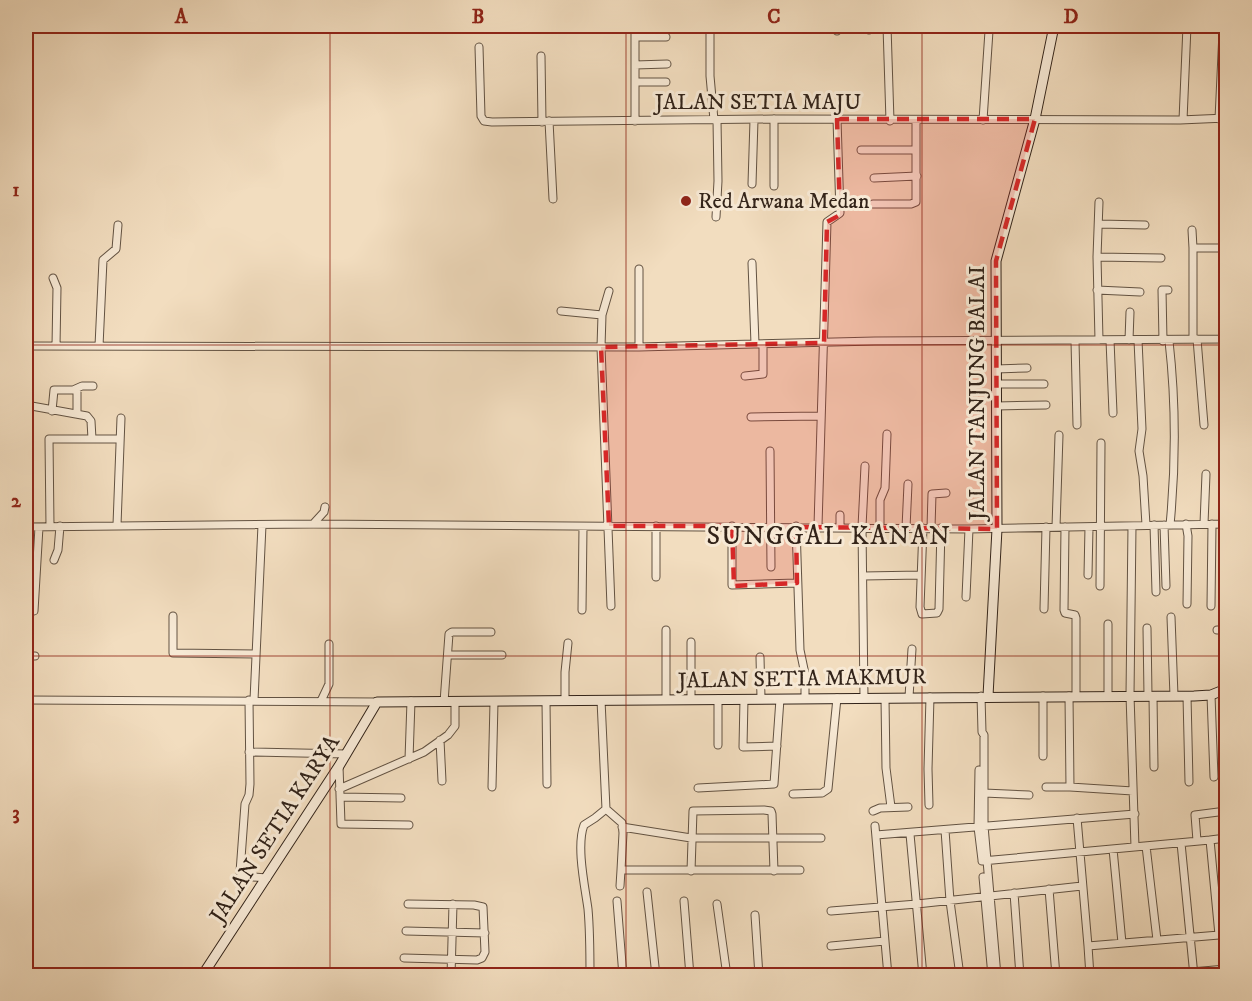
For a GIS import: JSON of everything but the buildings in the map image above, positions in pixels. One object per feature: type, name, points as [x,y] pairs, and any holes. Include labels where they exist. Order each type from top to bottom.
[{"type":"main road","name":"JALAN TANJUNG BALAI","points":[[985,696],[997,529],[996,261],[1035,119],[1054,26]]},
{"type":"main road","name":"JALAN SETIA MAKMUR","points":[[377,702],[1187,696],[1211,695],[1227,689]]},
{"type":"main road","name":"JALAN SETIA KARYA","points":[[202,975],[339,766],[377,702]]},
{"type":"street","points":[[710,26],[710,76],[716,120],[718,181],[716,217]]},
{"type":"street","points":[[887,26],[890,121]]},
{"type":"street","points":[[1183,120],[1187,26]]},
{"type":"street","points":[[983,120],[989,31]]},
{"type":"street","points":[[1222,32],[1222,118]]},
{"type":"street","points":[[635,121],[635,34],[666,37]]},
{"type":"street","name":"JALAN SETIA MAJU","points":[[479,47],[482,119],[492,122],[1222,118]]},
{"type":"street","points":[[541,56],[553,199]]},
{"type":"street","points":[[635,65],[668,64]]},
{"type":"street","points":[[635,82],[666,82]]},
{"type":"street","points":[[774,119],[774,186]]},
{"type":"street","points":[[818,526],[827,222],[840,213],[837,119]]},
{"type":"street","points":[[752,184],[754,120]]},
{"type":"street","points":[[873,204],[915,204],[917,176],[915,121]]},
{"type":"street","points":[[861,150],[916,150]]},
{"type":"street","points":[[874,178],[917,176]]},
{"type":"street","points":[[1099,202],[1097,257],[1099,340]]},
{"type":"street","points":[[1099,224],[1145,225]]},
{"type":"street","points":[[99,346],[103,260],[116,249],[118,225]]},
{"type":"street","points":[[1192,230],[1195,339],[1204,425]]},
{"type":"street","points":[[1193,248],[1227,248]]},
{"type":"street","points":[[1097,257],[1161,258]]},
{"type":"street","points":[[745,376],[763,374],[752,263]]},
{"type":"street","points":[[639,269],[639,347]]},
{"type":"street","points":[[53,278],[57,288],[56,345]]},
{"type":"street","points":[[1097,290],[1140,292]]},
{"type":"street","points":[[1166,586],[1167,525],[1174,481],[1176,426],[1162,291],[1168,290]]},
{"type":"street","points":[[609,291],[602,315],[601,347],[611,606]]},
{"type":"street","points":[[561,311],[602,315]]},
{"type":"street","points":[[1129,340],[1130,312]]},
{"type":"street","points":[[26,346],[639,347],[1227,338]]},
{"type":"street","points":[[1110,340],[1113,413]]},
{"type":"street","points":[[1138,340],[1142,429],[1138,452],[1150,525],[1156,592]]},
{"type":"street","points":[[1075,341],[1077,425]]},
{"type":"street","points":[[996,369],[1027,368]]},
{"type":"street","points":[[996,384],[1044,384]]},
{"type":"street","points":[[52,411],[54,390],[93,386]]},
{"type":"street","points":[[77,389],[77,413]]},
{"type":"street","points":[[26,405],[90,417],[92,439]]},
{"type":"street","points":[[996,406],[1046,405]]},
{"type":"street","points":[[751,417],[821,416]]},
{"type":"street","points":[[117,525],[121,418]]},
{"type":"street","points":[[880,528],[880,500],[885,488],[887,434]]},
{"type":"street","points":[[1056,527],[1059,435]]},
{"type":"street","points":[[50,526],[48,441],[52,438],[120,439]]},
{"type":"street","points":[[26,527],[313,524],[997,529],[1226,524],[1227,440]]},
{"type":"street","points":[[1100,586],[1101,443]]},
{"type":"street","points":[[771,451],[771,567]]},
{"type":"street","points":[[864,698],[862,489],[865,466]]},
{"type":"street","points":[[1206,474],[1210,606]]},
{"type":"street","points":[[906,528],[908,484]]},
{"type":"street","points":[[941,528],[938,613],[922,614],[921,575],[932,494],[946,493]]},
{"type":"street","points":[[313,524],[324,512],[325,507]]},
{"type":"street","points":[[840,516],[840,527]]},
{"type":"street","points":[[1186,524],[1188,536],[1187,604]]},
{"type":"street","points":[[262,525],[256,654],[251,700],[249,795],[245,804],[240,872],[242,876],[267,878]]},
{"type":"street","points":[[54,560],[58,550],[60,526]]},
{"type":"street","points":[[656,526],[656,577]]},
{"type":"street","points":[[732,526],[732,585],[797,584]]},
{"type":"street","points":[[796,526],[800,650],[805,674],[805,698]]},
{"type":"street","points":[[1088,575],[1089,526]]},
{"type":"street","points":[[1132,526],[1130,695],[1135,847]]},
{"type":"street","points":[[34,611],[39,527]]},
{"type":"street","points":[[582,610],[583,527]]},
{"type":"street","points":[[1044,609],[1046,527]]},
{"type":"street","points":[[1065,527],[1064,610],[1065,613],[1075,615],[1076,618],[1070,787]]},
{"type":"street","points":[[966,597],[969,529]]},
{"type":"street","points":[[863,576],[921,575]]},
{"type":"street","points":[[173,616],[173,653],[256,654]]},
{"type":"street","points":[[1172,617],[1174,696]]},
{"type":"street","points":[[1108,624],[1108,696]]},
{"type":"street","points":[[1148,628],[1154,767]]},
{"type":"street","points":[[666,630],[666,700]]},
{"type":"street","points":[[1217,630],[1227,630]]},
{"type":"street","points":[[444,702],[450,633],[491,632]]},
{"type":"street","points":[[691,700],[692,642]]},
{"type":"street","points":[[565,700],[568,643]]},
{"type":"street","points":[[321,701],[329,684],[329,644]]},
{"type":"street","points":[[909,697],[912,649]]},
{"type":"street","points":[[448,655],[502,654]]},
{"type":"street","points":[[26,656],[35,656]]},
{"type":"street","points":[[760,657],[761,698]]},
{"type":"street","points":[[1211,695],[1215,777]]},
{"type":"street","points":[[985,696],[982,732],[984,735],[981,826],[997,975]]},
{"type":"street","points":[[1043,696],[1043,756]]},
{"type":"street","points":[[1187,696],[1189,782]]},
{"type":"street","points":[[929,805],[930,697]]},
{"type":"street","points":[[793,794],[822,793],[827,790],[837,698]]},
{"type":"street","points":[[885,698],[886,768],[891,807]]},
{"type":"street","points":[[718,699],[718,745]]},
{"type":"street","points":[[744,699],[743,747],[777,746]]},
{"type":"street","points":[[698,788],[774,784],[780,699]]},
{"type":"street","points":[[26,700],[377,702]]},
{"type":"street","points":[[601,700],[606,809],[619,819],[622,827],[620,886]]},
{"type":"street","points":[[409,759],[411,701]]},
{"type":"street","points":[[546,701],[547,784]]},
{"type":"street","points":[[339,789],[424,752],[451,732],[455,726],[455,702]]},
{"type":"street","points":[[492,787],[494,702]]},
{"type":"street","points":[[440,740],[441,781]]},
{"type":"street","points":[[249,752],[346,754]]},
{"type":"street","points":[[339,766],[339,822],[344,825],[409,825]]},
{"type":"street","points":[[981,773],[984,793],[981,826]]},
{"type":"street","points":[[1046,787],[1133,791]]},
{"type":"street","points":[[984,793],[1029,795]]},
{"type":"street","points":[[340,797],[401,798]]},
{"type":"street","points":[[873,811],[891,807],[908,807]]},
{"type":"street","points":[[590,975],[588,909],[582,878],[581,836],[584,825],[606,809]]},
{"type":"street","points":[[691,871],[692,815],[696,810],[771,811],[774,871]]},
{"type":"street","points":[[1197,841],[1195,815],[1227,811]]},
{"type":"street","points":[[876,835],[1135,814]]},
{"type":"street","points":[[1077,818],[1090,975]]},
{"type":"street","points":[[875,826],[888,975]]},
{"type":"street","points":[[622,827],[691,838],[821,838]]},
{"type":"street","points":[[945,830],[950,901],[960,975]]},
{"type":"street","points":[[910,834],[923,975]]},
{"type":"street","points":[[984,861],[1227,838]]},
{"type":"street","points":[[1088,946],[1223,935],[1210,840]]},
{"type":"street","points":[[1181,843],[1194,973]]},
{"type":"street","points":[[1146,846],[1157,940]]},
{"type":"street","points":[[1113,849],[1122,943]]},
{"type":"street","points":[[621,870],[800,870]]},
{"type":"street","points":[[831,911],[950,901],[1082,886]]},
{"type":"street","points":[[1049,889],[1056,975]]},
{"type":"street","points":[[647,892],[656,975]]},
{"type":"street","points":[[1014,893],[1020,975]]},
{"type":"street","points":[[617,901],[623,975]]},
{"type":"street","points":[[684,901],[690,975]]},
{"type":"street","points":[[404,958],[477,960],[482,958],[485,952],[483,907],[408,904]]},
{"type":"street","points":[[451,975],[453,904]]},
{"type":"street","points":[[717,904],[727,975]]},
{"type":"street","points":[[755,915],[759,975]]},
{"type":"street","points":[[406,931],[485,933]]},
{"type":"street","points":[[992,940],[992,975]]},
{"type":"street","points":[[831,946],[885,941]]},
{"type":"street","points":[[1145,975],[1227,969]]},
{"type":"highlighted area","points":[[837,119],[1035,119],[996,261],[997,529],[796,527],[797,583],[734,586],[732,526],[609,526],[601,347],[824,343],[827,222],[840,215]]},
{"type":"place","name":"Red Arwana Medan","points":[[686,201]]},
{"type":"district","name":"SUNGGAL KANAN","points":[[829,536]]}]
